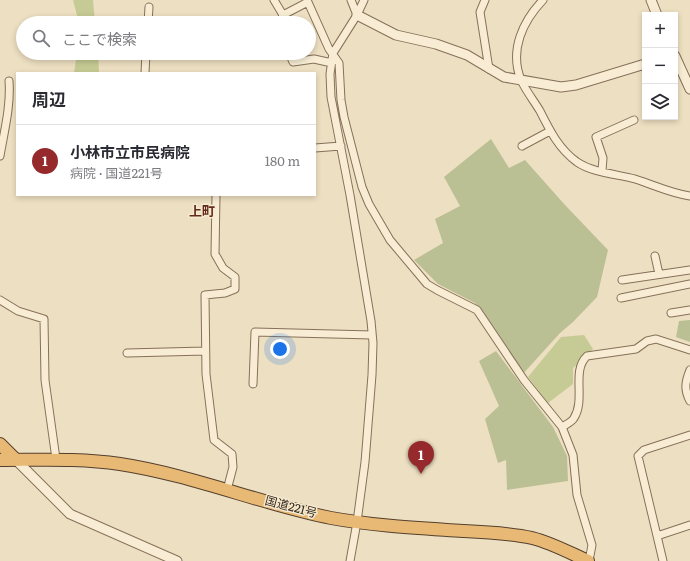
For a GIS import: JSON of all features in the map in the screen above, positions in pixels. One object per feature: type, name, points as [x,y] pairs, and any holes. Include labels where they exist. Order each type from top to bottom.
[{"type":"highway","points":[[0,444],[16,460]]},
{"type":"highway","name":"国道221号","points":[[0,460],[90,460],[121,464],[227,490],[330,518],[357,522],[508,534],[533,538],[554,545],[589,561]]},
{"type":"street","points":[[274,0],[282,15],[308,1],[315,16]]},
{"type":"street","points":[[351,0],[357,15],[396,36],[442,46],[467,55],[504,77],[561,87],[576,85],[642,65]]},
{"type":"street","points":[[350,561],[357,522],[372,375],[372,335],[341,146],[331,97],[333,53],[357,15],[364,0]]},
{"type":"street","points":[[485,0],[480,12],[490,69]]},
{"type":"street","points":[[543,0],[525,22],[519,37],[517,58],[521,79],[550,131],[562,149],[578,163],[677,194],[690,196]]},
{"type":"street","points":[[651,0],[656,12]]},
{"type":"street","points":[[148,16],[149,6]]},
{"type":"street","points":[[316,19],[329,49],[339,62],[341,100],[348,138],[362,187],[369,204],[382,227],[390,240],[427,284],[477,310],[524,380],[562,427],[573,455],[577,495],[592,545],[589,561]]},
{"type":"street","points":[[316,59],[332,63]]},
{"type":"street","points":[[144,72],[145,60]]},
{"type":"street","points":[[292,60],[293,62],[307,60]]},
{"type":"street","points":[[678,63],[690,89]]},
{"type":"street","points":[[0,156],[7,120],[10,91],[9,81]]},
{"type":"street","points":[[602,171],[603,158],[596,137],[634,120]]},
{"type":"street","points":[[522,146],[550,131]]},
{"type":"street","points":[[316,148],[341,146]]},
{"type":"street","points":[[216,196],[215,254],[223,268],[235,277],[235,289],[225,293],[205,295],[207,381],[214,440],[232,454],[233,467],[227,490]]},
{"type":"street","points":[[656,256],[659,274]]},
{"type":"street","points":[[622,280],[690,270],[690,273]]},
{"type":"street","points":[[621,298],[690,284]]},
{"type":"street","points":[[0,300],[18,311],[44,319],[46,380],[56,459]]},
{"type":"street","points":[[671,313],[690,310]]},
{"type":"street","points":[[253,384],[255,332],[372,335]]},
{"type":"street","points":[[562,427],[574,419],[578,407],[580,368],[583,360],[587,356],[636,349],[647,341],[656,339],[690,350]]},
{"type":"street","points":[[127,353],[206,351]]},
{"type":"street","points":[[690,370],[686,381],[687,395],[690,401]]},
{"type":"street","points":[[664,561],[639,454],[644,450],[690,435]]},
{"type":"street","points":[[16,460],[70,514],[177,561]]},
{"type":"street","points":[[658,536],[690,525]]},
{"type":"green space","points":[[73,0],[93,0],[94,16],[77,16]]},
{"type":"green space","points":[[76,60],[98,60],[99,72],[74,72]]},
{"type":"green space","points":[[491,139],[509,168],[525,160],[608,250],[597,297],[560,333],[522,375],[475,303],[438,284],[414,260],[443,243],[435,219],[460,206],[444,177]]},
{"type":"green space","points":[[690,320],[690,342],[676,337],[679,321]]},
{"type":"green space","points":[[584,335],[593,349],[573,368],[573,384],[548,403],[528,377],[561,337]]},
{"type":"green space","points":[[496,351],[553,427],[567,456],[568,481],[507,490],[506,460],[498,463],[485,419],[499,406],[479,361]]},
{"type":"place","name":"小林市立市民病院","points":[[421,474]]},
{"type":"district","name":"上町","points":[[202,211]]}]
